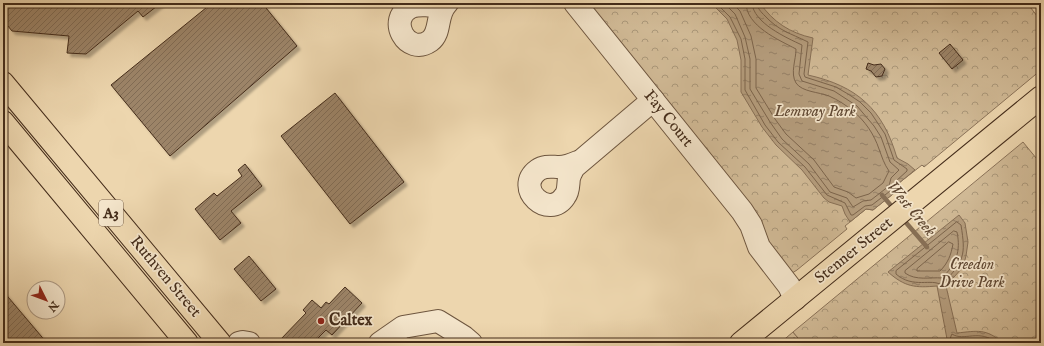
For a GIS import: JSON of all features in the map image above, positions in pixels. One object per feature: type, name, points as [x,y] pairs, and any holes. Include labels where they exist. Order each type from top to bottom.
[{"type":"main road","name":"Ruthven Street","points":[[3,83],[220,343]]},
{"type":"main road","name":"Stenner Street","points":[[741,343],[1041,97]]},
{"type":"main road","name":"Ruthven Street","points":[[3,122],[187,343]]},
{"type":"street","name":"Fay Court","points":[[575,3],[742,211],[751,225],[756,239],[755,248],[761,263],[782,291],[794,299]]},
{"type":"street","points":[[580,161],[653,100]]},
{"type":"street","points":[[380,343],[403,327],[438,321],[464,337],[470,343]]},
{"type":"street","points":[[239,343],[249,343]]},
{"type":"green space","name":"Lemway Park","points":[[584,3],[1027,3],[1041,21],[1041,70],[924,167],[922,165],[899,183],[898,190],[873,210],[866,209],[845,226],[847,229],[789,275]]},
{"type":"green space","name":"Creedon Drive Park","points":[[1023,142],[1041,164],[1041,343],[802,343],[793,332]]},
{"type":"green space","points":[[793,332],[802,343],[780,343]]},
{"type":"water","points":[[716,3],[760,3],[776,21],[783,26],[797,33],[813,38],[808,75],[841,86],[866,102],[876,113],[884,126],[897,158],[915,170],[899,183],[898,190],[873,210],[866,209],[850,222],[842,206],[829,202],[824,198],[802,170],[776,145],[762,127],[741,92],[741,60],[737,40],[727,19],[716,8]]},
{"type":"water","points":[[959,215],[965,223],[968,242],[966,256],[963,267],[946,286],[957,333],[976,331],[986,333],[997,338],[1003,343],[943,343],[947,339],[937,286],[922,287],[905,284],[888,272]]},
{"type":"building","points":[[3,3],[161,3],[143,17],[138,11],[86,54],[67,53],[69,36],[12,31],[3,20]]},
{"type":"building","points":[[212,3],[262,3],[297,46],[170,156],[111,85]]},
{"type":"building","points":[[950,44],[963,60],[952,69],[939,53]]},
{"type":"building","points":[[868,63],[874,65],[881,64],[885,69],[882,76],[876,77],[871,71],[866,69]]},
{"type":"building","points":[[335,93],[404,182],[350,224],[281,136]]},
{"type":"building","points":[[245,164],[262,186],[231,211],[241,223],[220,240],[195,209],[214,193],[217,196],[242,176],[238,170]]},
{"type":"building","points":[[249,256],[276,289],[261,301],[234,269]]},
{"type":"building","name":"Caltex","points":[[345,287],[362,303],[332,335],[326,330],[313,343],[283,343],[280,340],[306,313],[303,310],[312,300],[321,308],[326,302],[329,304]]},
{"type":"building","points":[[3,291],[47,343],[3,343]]},
{"type":"waterway","name":"West Creek","points":[[882,195],[894,209]]},
{"type":"waterway","name":"West Creek","points":[[902,218],[927,247]]},
{"type":"place","name":"Caltex","points":[[321,321]]}]
